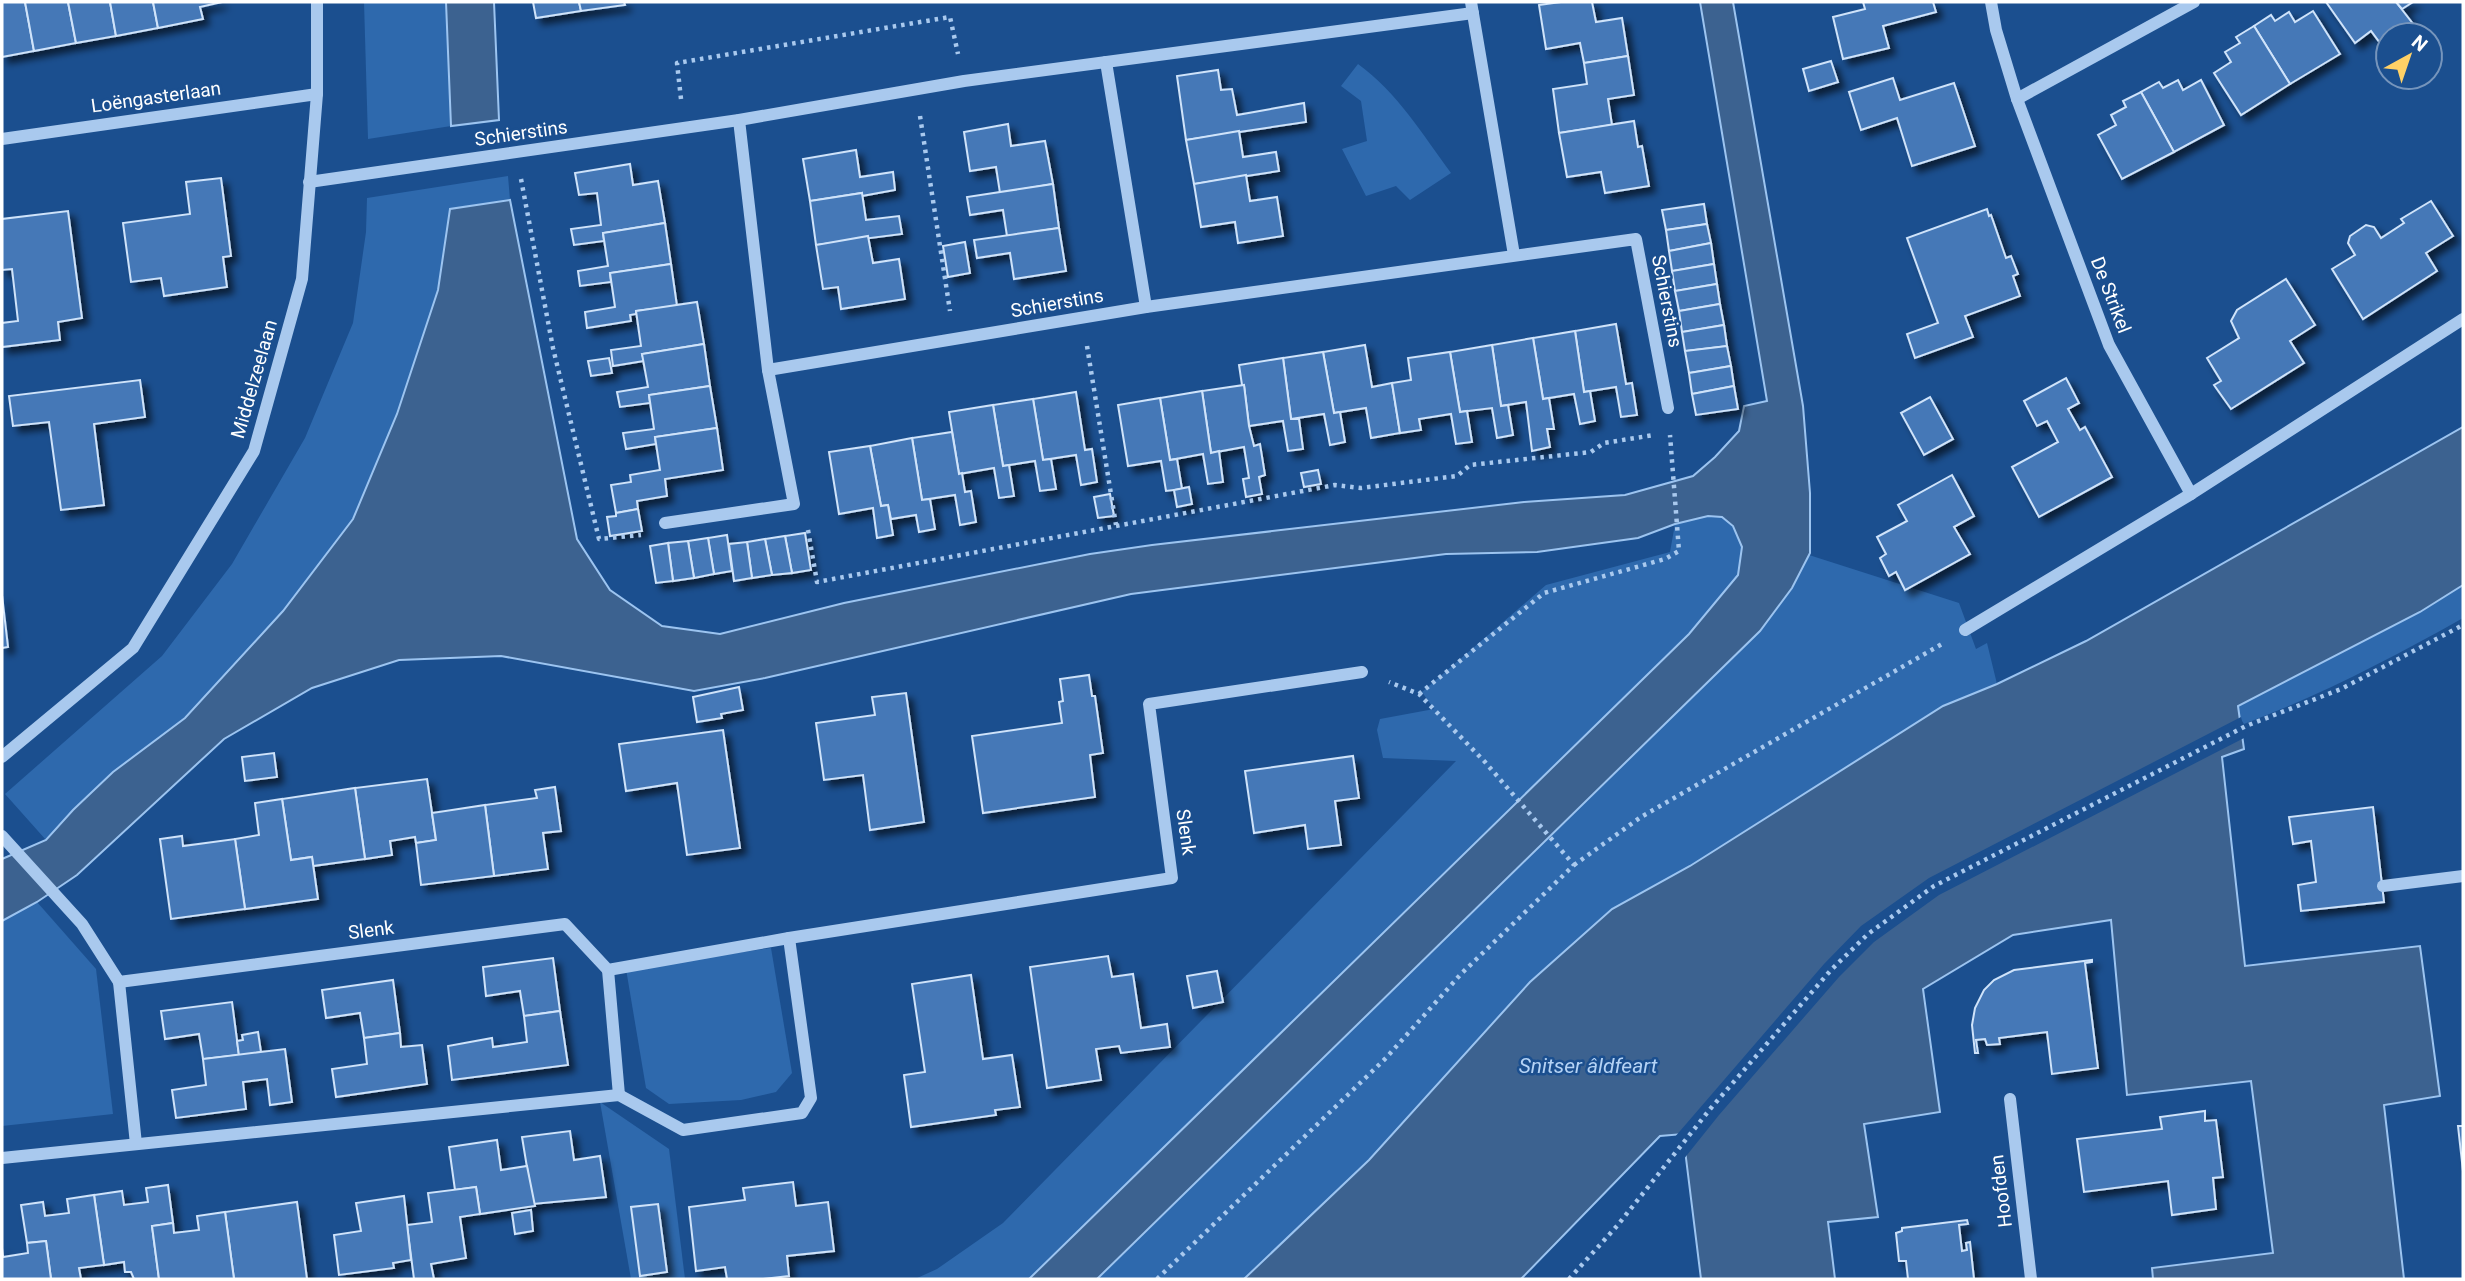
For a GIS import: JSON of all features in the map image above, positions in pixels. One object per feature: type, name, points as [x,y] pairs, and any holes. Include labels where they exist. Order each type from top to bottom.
[{"type":"street","name":"Middelzeelaan","points":[[2,757],[133,648],[254,451],[302,279],[317,94],[317,2]]},
{"type":"street","name":"De Strikel","points":[[1991,2],[1996,30],[2017,99],[2109,345],[2191,494]]},
{"type":"street","points":[[2017,99],[2194,2]]},
{"type":"street","name":"Schierstins","points":[[309,182],[516,154],[739,120],[964,81],[1472,7],[1514,255]]},
{"type":"street","points":[[1106,62],[1146,307]]},
{"type":"street","name":"Loëngasterlaan","points":[[2,139],[317,94]]},
{"type":"street","points":[[665,523],[794,503],[768,370],[739,120]]},
{"type":"street","name":"Schierstins","points":[[768,370],[1146,307],[1636,239],[1668,408]]},
{"type":"street","points":[[1965,630],[2191,494],[2463,319]]},
{"type":"street","name":"Slenk","points":[[119,982],[565,924],[608,970],[789,938],[1172,878],[1149,704],[1362,672]]},
{"type":"street","points":[[6,840],[82,924],[119,982],[136,1144]]},
{"type":"street","points":[[2383,886],[2463,876]]},
{"type":"street","points":[[2,1158],[619,1095],[683,1130],[802,1113],[811,1098],[789,938]]},
{"type":"street","points":[[608,970],[619,1095]]},
{"type":"street","name":"Hoofden","points":[[2010,1099],[2031,1279]]},
{"type":"path","points":[[685,128],[677,63],[950,17],[964,81]]},
{"type":"path","points":[[916,91],[954,339]]},
{"type":"path","points":[[516,154],[553,348],[599,539],[653,533],[665,523]]},
{"type":"path","points":[[1083,318],[1116,525]]},
{"type":"path","points":[[794,503],[805,511],[817,582],[1335,485],[1362,488],[1457,476],[1470,465],[1591,452],[1604,443],[1657,435]]},
{"type":"path","points":[[1419,694],[1544,593],[1665,559],[1679,551],[1673,467]]},
{"type":"path","points":[[1569,1279],[1617,1226],[1711,1108],[1831,970],[1868,934],[1934,886],[2246,726],[2341,689],[2463,625]]},
{"type":"path","points":[[1157,1279],[1386,1058],[1461,974],[1574,865],[1641,817],[1965,630]]},
{"type":"path","points":[[1362,672],[1419,694],[1574,865]]},
{"type":"shaded area","points":[[364,2],[446,2],[451,126],[368,139]]},
{"type":"shaded area","points":[[1358,64],[1397,101],[1451,173],[1410,200],[1396,186],[1366,196],[1342,149],[1367,141],[1361,101],[1341,86]]},
{"type":"shaded area","points":[[508,176],[510,200],[450,210],[438,290],[397,414],[353,519],[283,611],[185,718],[113,772],[46,840],[5,794],[162,656],[232,564],[305,438],[353,323],[366,232],[367,198]]},
{"type":"shaded area","points":[[1708,516],[1722,516],[1733,526],[1742,547],[1738,575],[1689,634],[1029,1279],[915,1279],[937,1269],[1003,1223],[1456,761],[1383,758],[1377,730],[1380,719],[1434,709],[1422,692],[1546,585],[1670,552],[1675,524]]},
{"type":"shaded area","points":[[1809,555],[1959,603],[1976,649],[1987,643],[1997,684],[1943,706],[1690,866],[1612,909],[1530,982],[1369,1160],[1244,1279],[1097,1279],[1760,631],[1792,588]]},
{"type":"shaded area","points":[[2463,585],[2463,618],[2301,701],[2244,724],[2240,718],[2238,706],[2420,612]]},
{"type":"shaded area","points":[[37,902],[96,969],[113,1114],[2,1126],[2,921]]},
{"type":"shaded area","points":[[771,948],[792,1073],[776,1092],[741,1100],[669,1104],[646,1088],[626,969]]},
{"type":"shaded area","points":[[600,1102],[669,1149],[685,1279],[631,1279]]},
{"type":"water","points":[[446,2],[494,2],[499,120],[451,126]]},
{"type":"water","points":[[1700,2],[1733,2],[1803,406],[1810,493],[1810,553],[1792,588],[1760,631],[1097,1279],[1029,1279],[1689,634],[1738,575],[1742,547],[1733,526],[1722,517],[1708,516],[1675,524],[1638,538],[1537,552],[1446,554],[1131,594],[765,678],[694,691],[501,656],[399,660],[312,688],[224,739],[77,875],[37,902],[2,921],[2,859],[46,840],[113,772],[185,718],[283,611],[353,519],[397,414],[438,290],[450,209],[510,200],[577,539],[610,590],[662,626],[720,634],[844,603],[1090,554],[1524,502],[1625,495],[1693,476],[1739,431],[1744,406],[1767,401]]},
{"type":"water","name":"Snitser âldfeart","points":[[2463,427],[2463,585],[2420,612],[2238,706],[2244,749],[2222,757],[2245,966],[2420,946],[2440,1096],[2384,1105],[2404,1279],[2153,1279],[2152,1268],[2273,1253],[2251,1081],[2127,1095],[2111,920],[2013,935],[1923,989],[1940,1112],[1864,1124],[1878,1217],[1828,1222],[1835,1279],[1701,1279],[1683,1134],[1660,1136],[1521,1279],[1244,1279],[1369,1160],[1530,982],[1612,909],[1690,866],[1943,706],[1997,684],[2086,641]]},
{"type":"pier","points":[[2241,717],[2246,737],[1939,895],[1874,942],[1839,977],[1683,1160],[1680,1138],[1674,1138],[1824,964],[1861,926],[1929,878]]},
{"type":"building","points":[[2,2],[25,2],[34,51],[2,57]]},
{"type":"building","points":[[25,2],[68,2],[76,43],[34,51]]},
{"type":"building","points":[[68,2],[110,2],[116,36],[76,43]]},
{"type":"building","points":[[110,2],[153,2],[158,28],[116,36]]},
{"type":"building","points":[[153,2],[222,2],[200,7],[203,19],[158,28]]},
{"type":"building","points":[[533,2],[579,2],[581,11],[536,18]]},
{"type":"building","points":[[579,2],[624,2],[625,5],[581,11]]},
{"type":"building","points":[[1592,2],[1596,22],[1622,18],[1628,56],[1584,63],[1580,43],[1546,49],[1539,5]]},
{"type":"building","points":[[1863,2],[1933,2],[1936,12],[1883,26],[1889,48],[1843,59],[1833,17],[1865,9]]},
{"type":"building","points":[[2326,2],[2396,2],[2411,21],[2374,21],[2374,35],[2371,31],[2355,43]]},
{"type":"building","points":[[2396,2],[2413,2],[2402,9]]},
{"type":"building","points":[[2313,11],[2340,54],[2290,84],[2254,26],[2271,15],[2275,21],[2289,12],[2295,22]]},
{"type":"building","points":[[2254,26],[2290,84],[2241,115],[2214,73],[2231,62],[2225,52],[2240,43],[2236,37]]},
{"type":"building","points":[[1628,56],[1634,95],[1608,99],[1612,125],[1559,133],[1553,89],[1587,84],[1584,63]]},
{"type":"building","points":[[1831,61],[1838,82],[1809,91],[1803,69]]},
{"type":"building","points":[[1218,70],[1221,90],[1232,89],[1237,115],[1304,103],[1306,122],[1186,140],[1177,76]]},
{"type":"building","points":[[1893,78],[1900,100],[1954,83],[1975,146],[1912,166],[1897,118],[1861,130],[1849,92]]},
{"type":"building","points":[[2178,80],[2183,90],[2201,80],[2224,125],[2174,152],[2141,92],[2159,82],[2163,88]]},
{"type":"building","points":[[2141,92],[2174,152],[2122,179],[2098,135],[2116,125],[2111,115],[2126,107],[2123,101]]},
{"type":"building","points":[[1634,121],[1638,147],[1642,146],[1649,186],[1605,193],[1601,172],[1567,177],[1559,133]]},
{"type":"building","points":[[1008,124],[1011,146],[1045,141],[1053,184],[1000,193],[996,167],[970,171],[964,132]]},
{"type":"building","points":[[1239,131],[1243,157],[1276,152],[1279,171],[1194,184],[1186,140]]},
{"type":"building","points":[[856,150],[860,177],[893,172],[895,190],[810,201],[803,159]]},
{"type":"building","points":[[630,164],[633,185],[658,181],[665,223],[603,233],[604,241],[574,245],[571,229],[601,225],[597,193],[579,195],[575,173]]},
{"type":"building","points":[[1246,175],[1250,201],[1277,197],[1283,236],[1238,243],[1235,222],[1201,227],[1194,184]]},
{"type":"building","points":[[221,178],[231,256],[223,257],[227,287],[164,296],[161,278],[131,282],[123,223],[190,214],[186,182]]},
{"type":"building","points":[[1053,184],[1059,228],[1007,236],[1003,210],[970,215],[967,197]]},
{"type":"building","points":[[862,193],[866,220],[899,216],[902,234],[816,245],[810,201]]},
{"type":"building","points":[[2431,201],[2453,236],[2426,253],[2437,271],[2363,319],[2332,269],[2355,255],[2348,243],[2350,236],[2366,225],[2374,227],[2381,238],[2404,223],[2401,219]]},
{"type":"building","points":[[1704,204],[1707,224],[1666,230],[1662,210]]},
{"type":"building","points":[[1987,209],[2006,258],[2011,256],[2018,274],[2013,276],[2020,296],[1965,316],[1973,337],[1915,358],[1907,334],[1938,323],[1907,238]]},
{"type":"building","points":[[68,211],[82,318],[58,322],[60,340],[2,347],[2,323],[18,321],[12,269],[2,270],[2,219]]},
{"type":"building","points":[[665,223],[671,264],[610,273],[611,282],[580,286],[578,271],[608,266],[603,233]]},
{"type":"building","points":[[1707,224],[1711,243],[1669,251],[1666,230]]},
{"type":"building","points":[[1059,228],[1066,271],[1014,279],[1010,253],[977,258],[974,240]]},
{"type":"building","points":[[868,236],[873,263],[899,259],[905,299],[841,309],[838,287],[823,289],[816,245]]},
{"type":"building","points":[[965,242],[970,273],[948,277],[943,246]]},
{"type":"building","points":[[1711,243],[1714,264],[1672,271],[1669,251]]},
{"type":"building","points":[[671,264],[677,306],[636,311],[636,314],[630,315],[631,321],[587,328],[585,312],[615,307],[610,273]]},
{"type":"building","points":[[1714,264],[1717,284],[1675,291],[1672,271]]},
{"type":"building","points":[[2286,279],[2315,325],[2290,341],[2304,363],[2231,409],[2214,385],[2221,381],[2207,358],[2239,338],[2231,321],[2237,310]]},
{"type":"building","points":[[1717,284],[1720,304],[1679,311],[1675,291]]},
{"type":"building","points":[[697,302],[704,344],[642,354],[644,361],[613,366],[611,350],[641,346],[636,311]]},
{"type":"building","points":[[1720,304],[1724,325],[1682,332],[1679,311]]},
{"type":"building","points":[[1616,324],[1626,384],[1632,383],[1637,415],[1621,417],[1616,387],[1584,392],[1575,331]]},
{"type":"building","points":[[1724,325],[1727,346],[1685,351],[1682,332]]},
{"type":"building","points":[[1575,331],[1584,392],[1590,391],[1595,421],[1580,424],[1574,394],[1543,399],[1533,338]]},
{"type":"building","points":[[1533,338],[1543,399],[1549,398],[1554,429],[1547,429],[1550,447],[1532,451],[1526,402],[1501,406],[1492,345]]},
{"type":"building","points":[[704,344],[710,386],[649,395],[650,403],[620,407],[617,392],[648,387],[642,354]]},
{"type":"building","points":[[1365,345],[1372,387],[1392,383],[1400,433],[1371,438],[1366,408],[1334,413],[1323,352]]},
{"type":"building","points":[[1492,345],[1501,406],[1508,405],[1513,435],[1497,438],[1492,408],[1460,412],[1450,352]]},
{"type":"building","points":[[1727,346],[1731,366],[1689,373],[1685,351]]},
{"type":"building","points":[[1323,352],[1334,413],[1340,412],[1345,442],[1330,445],[1324,414],[1291,419],[1283,358]]},
{"type":"building","points":[[1450,352],[1460,412],[1467,411],[1472,442],[1456,444],[1451,414],[1419,419],[1421,430],[1400,433],[1392,383],[1411,380],[1408,358]]},
{"type":"building","points":[[609,358],[612,373],[591,376],[588,361]]},
{"type":"building","points":[[1283,358],[1291,419],[1299,419],[1303,449],[1288,451],[1283,421],[1249,426],[1239,365]]},
{"type":"building","points":[[1731,366],[1734,386],[1692,394],[1689,373]]},
{"type":"building","points":[[2066,378],[2079,403],[2068,409],[2080,430],[2085,427],[2112,477],[2039,517],[2012,467],[2058,442],[2047,421],[2037,426],[2024,401]]},
{"type":"building","points":[[140,380],[145,417],[94,424],[104,505],[61,510],[49,422],[13,426],[9,396]]},
{"type":"building","points":[[1244,385],[1249,426],[1254,446],[1260,444],[1265,475],[1259,477],[1262,494],[1246,497],[1243,479],[1249,478],[1244,447],[1211,453],[1202,391]]},
{"type":"building","points":[[710,386],[717,428],[655,437],[656,444],[626,449],[623,433],[654,429],[649,395]]},
{"type":"building","points":[[1734,386],[1738,409],[1696,415],[1692,394]]},
{"type":"building","points":[[1202,391],[1211,453],[1219,451],[1223,482],[1208,484],[1203,454],[1170,460],[1160,398]]},
{"type":"building","points":[[1076,392],[1085,450],[1092,449],[1097,482],[1081,485],[1076,455],[1043,460],[1033,399]]},
{"type":"building","points":[[1930,397],[1953,439],[1924,455],[1901,413]]},
{"type":"building","points":[[1160,398],[1170,460],[1177,459],[1182,489],[1166,491],[1161,461],[1128,466],[1118,405]]},
{"type":"building","points":[[1033,399],[1043,460],[1051,459],[1056,489],[1040,491],[1035,461],[1003,466],[993,405]]},
{"type":"building","points":[[993,405],[1003,466],[1009,465],[1014,496],[999,498],[994,468],[959,474],[949,412]]},
{"type":"building","points":[[717,428],[723,470],[665,479],[667,496],[637,501],[638,509],[616,513],[611,485],[631,482],[630,475],[660,470],[655,437]]},
{"type":"building","points":[[952,432],[959,474],[962,473],[965,492],[971,491],[976,522],[960,525],[955,495],[922,500],[912,438]]},
{"type":"building","points":[[912,438],[922,500],[930,499],[935,529],[919,532],[916,515],[891,519],[888,505],[881,506],[870,446]]},
{"type":"building","points":[[870,446],[881,506],[888,505],[893,535],[877,538],[873,508],[839,514],[829,452]]},
{"type":"building","points":[[1318,470],[1321,484],[1304,487],[1301,473]]},
{"type":"building","points":[[1952,475],[1974,516],[1954,527],[1970,554],[1905,590],[1896,572],[1889,576],[1880,558],[1886,554],[1877,537],[1907,521],[1898,505]]},
{"type":"building","points":[[1189,487],[1192,504],[1177,507],[1174,490]]},
{"type":"building","points":[[1110,494],[1114,516],[1098,518],[1094,497]]},
{"type":"building","points":[[638,509],[642,531],[610,536],[607,517]]},
{"type":"building","points":[[805,533],[811,570],[792,573],[785,536]]},
{"type":"building","points":[[727,535],[732,571],[714,574],[708,538]]},
{"type":"building","points":[[785,536],[792,573],[772,575],[765,539]]},
{"type":"building","points":[[708,538],[714,574],[694,578],[688,541]]},
{"type":"building","points":[[765,539],[772,575],[752,578],[747,542]]},
{"type":"building","points":[[688,541],[694,578],[673,581],[668,543]]},
{"type":"building","points":[[747,542],[752,578],[734,581],[729,544]]},
{"type":"building","points":[[668,543],[673,581],[656,583],[650,546]]},
{"type":"building","points":[[2,595],[8,647],[2,648]]},
{"type":"building","points":[[1089,675],[1092,696],[1095,696],[1103,753],[1090,755],[1095,797],[983,813],[972,736],[1062,723],[1060,679]]},
{"type":"building","points":[[739,687],[743,710],[721,714],[722,718],[697,722],[693,697]]},
{"type":"building","points":[[906,693],[924,822],[870,830],[863,775],[824,780],[816,723],[875,715],[872,697]]},
{"type":"building","points":[[723,730],[740,848],[687,855],[677,783],[626,791],[619,744]]},
{"type":"building","points":[[274,753],[277,777],[245,781],[242,757]]},
{"type":"building","points":[[1353,756],[1359,798],[1335,801],[1341,845],[1308,849],[1305,825],[1254,833],[1245,771]]},
{"type":"building","points":[[427,779],[436,840],[416,843],[415,837],[390,841],[392,855],[365,859],[355,788]]},
{"type":"building","points":[[555,787],[561,831],[543,833],[548,869],[494,876],[485,805],[537,798],[535,790]]},
{"type":"building","points":[[355,788],[365,859],[313,866],[312,857],[291,860],[282,799]]},
{"type":"building","points":[[282,799],[291,860],[312,857],[318,899],[245,909],[235,839],[259,835],[255,803]]},
{"type":"building","points":[[485,805],[494,876],[421,885],[416,843],[436,840],[432,813]]},
{"type":"building","points":[[2373,807],[2384,902],[2301,911],[2298,885],[2316,882],[2311,841],[2293,844],[2289,817]]},
{"type":"building","points":[[182,836],[183,846],[235,839],[245,909],[171,919],[160,839]]},
{"type":"building","points":[[1108,956],[1112,977],[1133,974],[1141,1028],[1167,1024],[1170,1047],[1121,1053],[1119,1046],[1096,1049],[1101,1080],[1047,1088],[1030,967]]},
{"type":"building","points":[[553,958],[560,1011],[524,1016],[520,991],[486,996],[483,967]]},
{"type":"building","points":[[2092,960],[2085,963],[2098,1068],[2052,1074],[2047,1032],[1999,1038],[2000,1044],[1987,1045],[1985,1039],[1976,1040],[1978,1053],[1975,1053],[1972,1025],[1975,1008],[1984,990],[1994,980],[2014,970]]},
{"type":"building","points":[[1217,971],[1223,1002],[1193,1008],[1187,976]]},
{"type":"building","points":[[971,975],[983,1059],[1012,1055],[1020,1107],[995,1110],[996,1115],[911,1127],[904,1075],[925,1072],[912,984]]},
{"type":"building","points":[[393,980],[400,1033],[364,1038],[360,1013],[326,1018],[322,990]]},
{"type":"building","points":[[232,1002],[239,1055],[203,1059],[199,1034],[165,1039],[161,1011]]},
{"type":"building","points":[[560,1011],[568,1065],[452,1080],[448,1046],[492,1038],[493,1047],[527,1042],[524,1016]]},
{"type":"building","points":[[258,1032],[261,1052],[239,1056],[237,1041],[243,1040],[242,1035]]},
{"type":"building","points":[[400,1033],[401,1047],[422,1045],[427,1084],[336,1097],[332,1069],[367,1064],[364,1038]]},
{"type":"building","points":[[285,1049],[292,1102],[270,1105],[267,1079],[243,1082],[246,1109],[176,1118],[172,1090],[206,1085],[203,1059]]},
{"type":"building","points":[[2205,1111],[2205,1121],[2216,1120],[2223,1177],[2213,1178],[2216,1209],[2172,1215],[2168,1181],[2084,1192],[2077,1139],[2162,1129],[2160,1117]]},
{"type":"building","points":[[2458,1126],[2463,1126],[2463,1171]]},
{"type":"building","points":[[570,1131],[574,1160],[600,1156],[606,1197],[533,1204],[522,1137]]},
{"type":"building","points":[[497,1140],[501,1170],[527,1166],[535,1206],[480,1214],[476,1187],[455,1190],[449,1147]]},
{"type":"building","points":[[793,1182],[796,1206],[828,1202],[834,1251],[787,1256],[789,1276],[727,1279],[725,1267],[696,1271],[689,1207],[745,1200],[743,1188]]},
{"type":"building","points":[[168,1185],[173,1223],[152,1226],[159,1279],[134,1279],[131,1272],[125,1272],[124,1262],[104,1265],[94,1195],[122,1191],[124,1205],[148,1202],[146,1188]]},
{"type":"building","points":[[476,1187],[480,1214],[460,1217],[466,1258],[431,1264],[434,1279],[414,1279],[407,1225],[432,1222],[428,1193]]},
{"type":"building","points":[[94,1195],[104,1265],[79,1268],[81,1279],[51,1279],[46,1241],[27,1243],[21,1205],[43,1202],[45,1216],[69,1213],[67,1199]]},
{"type":"building","points":[[404,1196],[411,1260],[393,1263],[394,1268],[339,1275],[334,1235],[361,1231],[356,1203]]},
{"type":"building","points":[[297,1202],[307,1279],[234,1279],[225,1212]]},
{"type":"building","points":[[658,1204],[667,1272],[640,1276],[631,1207]]},
{"type":"building","points":[[531,1210],[533,1231],[515,1234],[512,1213]]},
{"type":"building","points":[[225,1212],[234,1279],[159,1279],[152,1226],[173,1223],[174,1233],[199,1230],[197,1216]]},
{"type":"building","points":[[1967,1220],[1968,1224],[1959,1225],[1962,1251],[1967,1250],[1966,1243],[1970,1242],[1974,1279],[1908,1279],[1906,1261],[1899,1261],[1896,1233],[1902,1231],[1902,1228]]},
{"type":"building","points":[[46,1241],[51,1279],[2,1279],[2,1248],[3,1257],[28,1253],[27,1243]]}]
